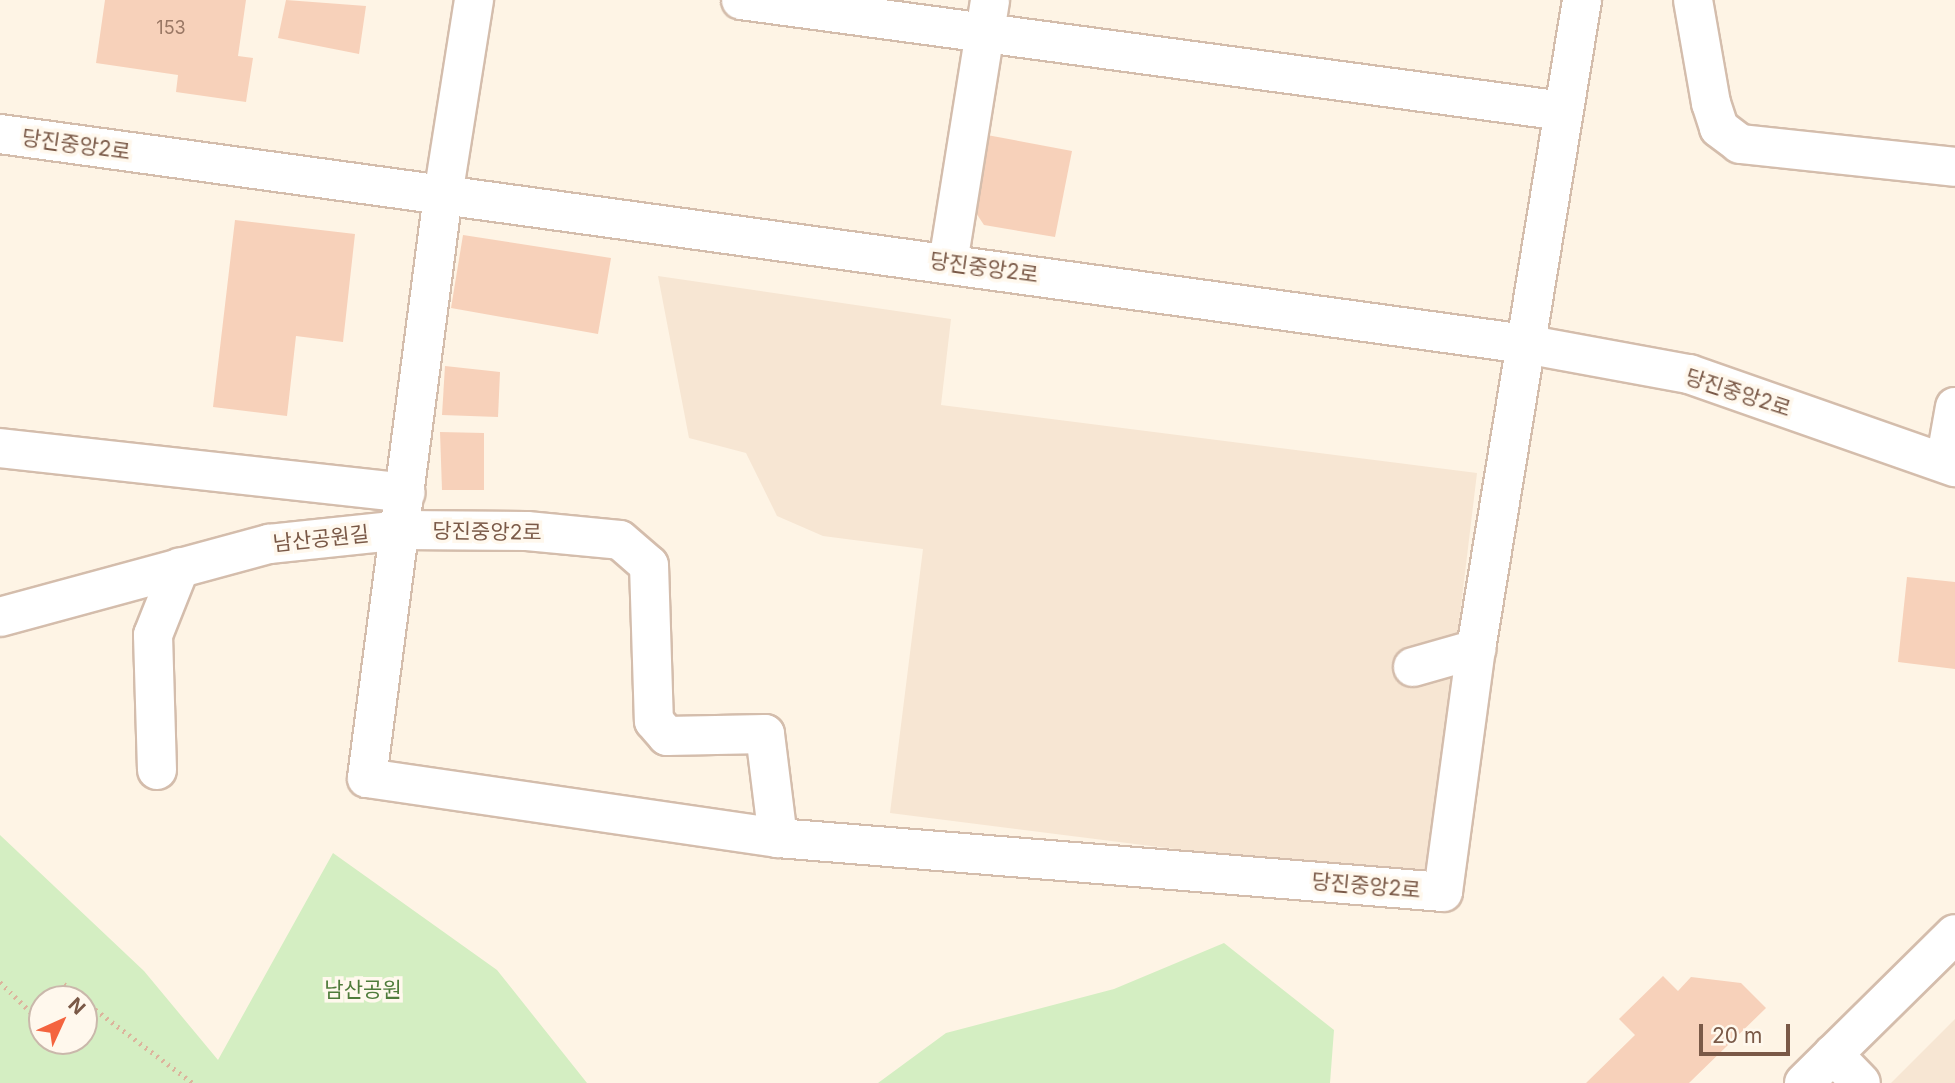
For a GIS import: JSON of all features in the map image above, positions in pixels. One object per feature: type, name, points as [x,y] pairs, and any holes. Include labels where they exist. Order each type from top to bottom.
[{"type":"street","name":"당진중앙2로","points":[[474,0],[443,195],[402,530],[527,531],[620,540],[649,565],[654,721],[667,736],[765,734],[778,838]]},
{"type":"street","points":[[741,0],[987,18],[1563,111]]},
{"type":"street","name":"당진중앙2로","points":[[367,778],[778,838],[1443,892],[1476,649],[1582,0]]},
{"type":"street","points":[[1693,0],[1711,103],[1719,128],[1740,144],[1955,167]]},
{"type":"street","points":[[948,263],[987,18]]},
{"type":"street","name":"당진중앙2로","points":[[0,134],[1525,344],[1689,374],[1950,465],[1955,407]]},
{"type":"street","points":[[0,448],[406,493]]},
{"type":"street","name":"남산공원길","points":[[0,617],[269,544],[402,530],[367,778]]},
{"type":"street","points":[[157,770],[153,635],[180,567]]},
{"type":"street","points":[[1413,667],[1476,649]]},
{"type":"street","points":[[1804,1083],[1955,934]]},
{"type":"street","points":[[1833,1054],[1861,1083]]},
{"type":"path","points":[[0,982],[28,1009]]},
{"type":"path","points":[[98,1011],[193,1083]]},
{"type":"shaded area","points":[[658,276],[951,319],[941,405],[1477,473],[1428,881],[890,813],[923,549],[823,536],[777,516],[746,453],[689,438]]},
{"type":"shaded area","points":[[1955,1019],[1955,1083],[1891,1083]]},
{"type":"green space","name":"남산공원","points":[[0,835],[144,971],[218,1060],[333,853],[497,970],[587,1083],[0,1083]]},
{"type":"green space","points":[[1224,943],[1334,1030],[1330,1083],[878,1083],[946,1033],[1114,989]]},
{"type":"building","points":[[105,0],[246,0],[238,56],[253,58],[246,102],[176,92],[178,75],[96,63]]},
{"type":"building","points":[[286,0],[366,6],[359,54],[278,38]]},
{"type":"building","points":[[987,135],[1072,151],[1055,237],[984,225],[976,213]]},
{"type":"building","points":[[235,220],[355,234],[343,342],[296,336],[287,416],[213,407]]},
{"type":"building","points":[[463,235],[611,258],[598,334],[451,308]]},
{"type":"building","points":[[445,366],[500,372],[498,417],[442,415]]},
{"type":"building","points":[[440,432],[484,433],[484,490],[442,490]]},
{"type":"building","points":[[1907,577],[1955,582],[1955,669],[1898,662]]},
{"type":"building","points":[[1663,976],[1678,991],[1691,977],[1741,983],[1766,1008],[1689,1083],[1586,1083],[1635,1035],[1619,1019]]}]
